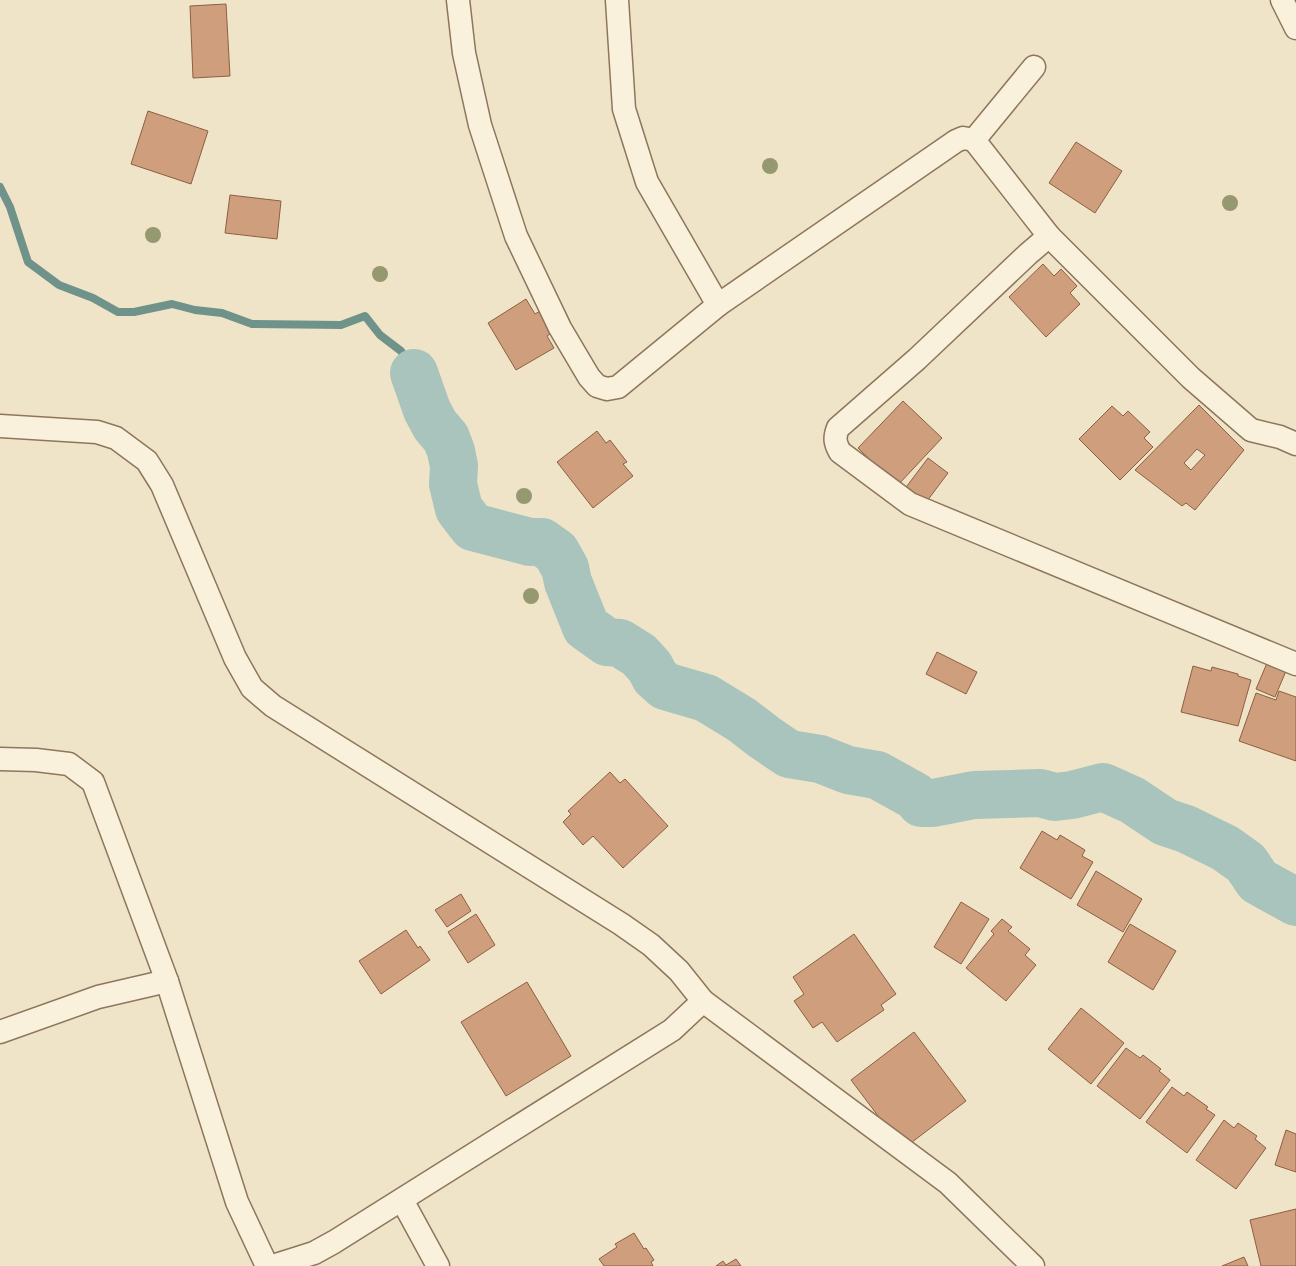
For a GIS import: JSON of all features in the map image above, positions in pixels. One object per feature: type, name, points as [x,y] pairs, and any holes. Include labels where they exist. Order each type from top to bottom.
[{"type":"street","points":[[458,0],[464,53],[480,125],[516,236],[560,328],[589,377],[597,386],[618,388],[718,305],[956,140],[963,138],[974,140],[1049,236],[1191,378],[1251,430],[1280,437],[1296,444]]},
{"type":"street","points":[[618,0],[619,46],[624,109],[647,182],[718,305]]},
{"type":"street","points":[[974,140],[1034,67]]},
{"type":"street","points":[[1049,236],[838,428],[834,436],[840,452],[910,504],[1296,664]]},
{"type":"street","points":[[0,426],[97,432],[116,438],[148,461],[162,485],[235,658],[252,688],[273,706],[621,924],[651,945],[679,970],[703,1001],[948,1183],[1033,1266]]},
{"type":"street","points":[[0,759],[68,764],[93,782],[167,981],[237,1202],[267,1266]]},
{"type":"street","points":[[0,1032],[98,997],[167,981]]},
{"type":"street","points":[[273,1266],[314,1253],[402,1200],[672,1030],[703,1001]]},
{"type":"street","points":[[402,1200],[438,1266]]},
{"type":"building","points":[[226,4],[230,76],[193,78],[190,6]]},
{"type":"building","points":[[148,111],[208,131],[191,184],[131,164]]},
{"type":"building","points":[[1076,142],[1122,171],[1095,213],[1049,183]]},
{"type":"building","points":[[230,195],[281,201],[277,239],[225,233]]},
{"type":"building","points":[[1043,264],[1054,276],[1061,269],[1077,286],[1070,293],[1080,304],[1046,337],[1009,297]]},
{"type":"building","points":[[526,299],[535,314],[540,311],[553,332],[547,336],[554,348],[516,370],[488,323]]},
{"type":"building","points":[[903,401],[942,438],[897,486],[858,448]]},
{"type":"building","points":[[1199,405],[1244,450],[1195,510],[1186,503],[1182,506],[1135,470]],"holes":[[[1197,449],[1205,455],[1191,470],[1184,463]]]},
{"type":"building","points":[[1112,406],[1123,416],[1128,411],[1150,432],[1144,438],[1153,447],[1120,480],[1079,439]]},
{"type":"building","points":[[597,431],[606,443],[610,440],[627,462],[623,464],[633,476],[593,508],[557,462]]},
{"type":"building","points":[[928,458],[948,473],[924,505],[904,490]]},
{"type":"building","points":[[937,652],[977,672],[966,694],[926,674]]},
{"type":"building","points":[[1267,663],[1286,671],[1275,697],[1256,689]]},
{"type":"building","points":[[1193,666],[1211,671],[1212,667],[1238,674],[1238,676],[1251,680],[1238,726],[1181,712]]},
{"type":"building","points":[[1279,691],[1296,697],[1296,761],[1239,741],[1256,693],[1276,700]]},
{"type":"building","points":[[610,772],[620,783],[625,779],[668,826],[623,868],[593,836],[583,845],[563,822],[571,814],[568,811]]},
{"type":"building","points":[[1042,831],[1057,840],[1060,835],[1085,850],[1082,856],[1093,862],[1071,899],[1020,868]]},
{"type":"building","points":[[1096,871],[1142,899],[1123,932],[1077,905]]},
{"type":"building","points":[[461,894],[471,911],[447,927],[435,910]]},
{"type":"building","points":[[961,902],[989,919],[961,964],[934,947]]},
{"type":"building","points":[[476,914],[495,945],[468,963],[448,932]]},
{"type":"building","points":[[1002,919],[1012,927],[1008,931],[1030,949],[1025,955],[1036,965],[1006,1001],[966,968],[994,934],[991,931]]},
{"type":"building","points":[[1130,924],[1176,951],[1153,990],[1108,962]]},
{"type":"building","points":[[406,930],[418,948],[420,946],[430,960],[381,994],[359,961]]},
{"type":"building","points":[[854,934],[896,994],[881,1005],[884,1010],[837,1042],[822,1022],[813,1028],[794,1001],[804,994],[793,977]]},
{"type":"building","points":[[527,982],[571,1056],[506,1096],[461,1022]]},
{"type":"building","points":[[1081,1008],[1124,1043],[1091,1084],[1048,1049]]},
{"type":"building","points":[[914,1032],[966,1101],[903,1149],[851,1080]]},
{"type":"building","points":[[1126,1048],[1140,1058],[1143,1055],[1161,1069],[1159,1071],[1170,1080],[1140,1119],[1097,1086]]},
{"type":"building","points":[[1172,1087],[1184,1096],[1187,1092],[1208,1107],[1206,1109],[1215,1115],[1187,1153],[1146,1122]]},
{"type":"building","points":[[1224,1120],[1234,1128],[1238,1123],[1257,1136],[1255,1139],[1266,1148],[1236,1189],[1196,1160]]},
{"type":"building","points":[[1286,1130],[1296,1134],[1296,1172],[1275,1165]]},
{"type":"building","points":[[1296,1209],[1296,1266],[1261,1266],[1250,1220]]},
{"type":"building","points":[[634,1233],[654,1260],[651,1262],[653,1266],[604,1266],[599,1259],[617,1247],[615,1244]]},
{"type":"building","points":[[1244,1257],[1248,1266],[1222,1266]]},
{"type":"building","points":[[736,1259],[741,1266],[716,1266],[723,1261],[726,1265]]},
{"type":"waterway","points":[[0,187],[10,207],[28,262],[59,285],[93,298],[118,312],[134,312],[172,304],[195,310],[222,313],[252,324],[341,325],[365,316],[380,335],[401,351],[414,373]]},
{"type":"waterway","points":[[414,373],[427,410],[435,425],[446,438],[451,451],[454,466],[453,484],[459,509],[473,527],[530,542],[542,542],[556,552],[565,568],[568,582],[586,627],[607,642],[620,643],[639,655],[650,667],[655,677],[665,686],[706,698],[742,720],[789,754],[820,759],[848,770],[877,775],[915,796],[921,803],[933,803],[974,795],[1040,793],[1055,797],[1072,795],[1103,787],[1132,800],[1165,822],[1186,829],[1225,848],[1246,863],[1258,881],[1296,902]]}]
